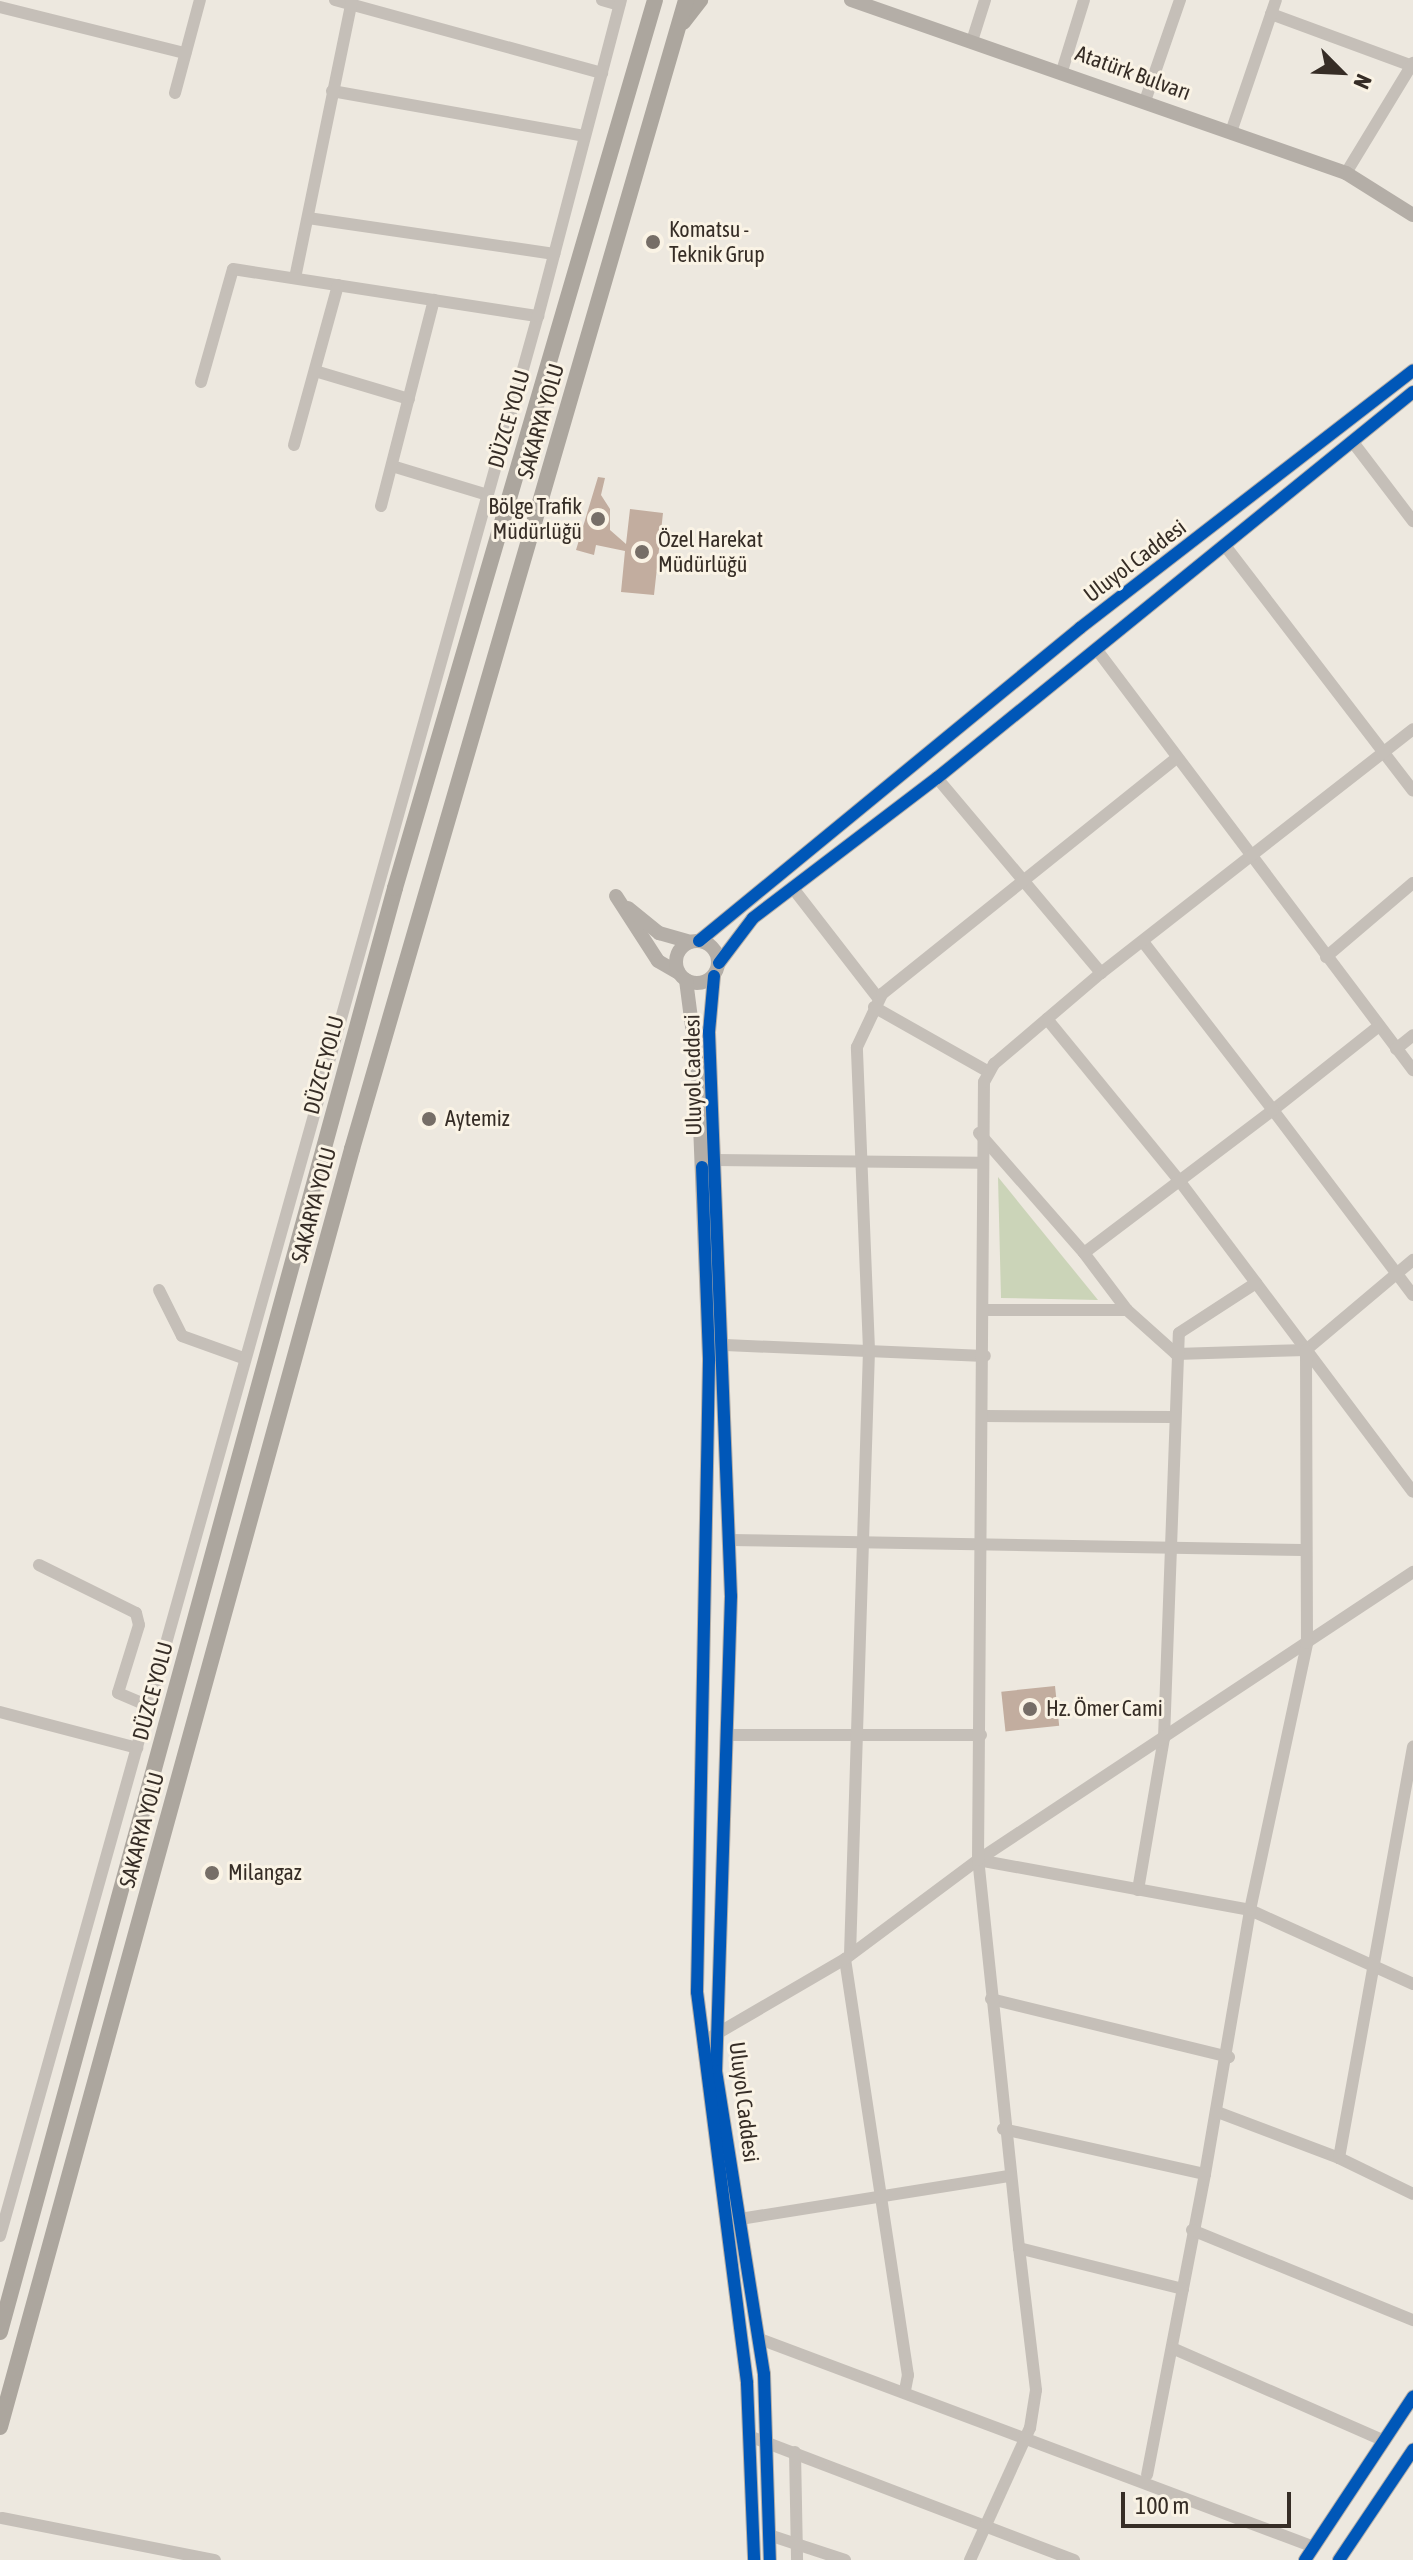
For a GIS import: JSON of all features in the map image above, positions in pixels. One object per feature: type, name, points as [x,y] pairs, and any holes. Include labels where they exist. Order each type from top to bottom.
[{"type":"highway","points":[[634,71],[643,0]]},
{"type":"highway","name":"DÜZCE YOLU","points":[[0,2332],[395,888],[655,0]]},
{"type":"highway","name":"SAKARYA YOLU","points":[[0,2427],[352,1149],[686,0]]},
{"type":"highway","points":[[678,30],[700,0]]},
{"type":"main road","name":"Atatürk Bulvarı","points":[[851,0],[887,6],[972,41],[1346,173],[1393,204]]},
{"type":"main road","points":[[1393,204],[1413,215]]},
{"type":"main road","points":[[1393,204],[1413,223]]},
{"type":"main road","name":"Uluyol Caddesi","points":[[695,941],[1080,628],[1413,371]]},
{"type":"main road","name":"Uluyol Caddesi","points":[[770,2560],[760,2339],[715,2032],[727,1735],[730,1540],[725,1345],[715,1160],[716,970],[753,918],[937,778],[1226,547],[1413,392]]},
{"type":"main road","points":[[616,896],[659,933],[713,948],[716,970],[703,983],[683,977],[658,961],[616,896]]},
{"type":"main road","points":[[683,977],[677,955],[695,941]]},
{"type":"main road","name":"Uluyol Caddesi","points":[[683,977],[698,1072],[709,1361],[694,1914],[704,2055],[749,2436],[754,2560]]},
{"type":"main road","points":[[1310,2554],[1413,2397]]},
{"type":"main road","points":[[1339,2560],[1413,2450]]},
{"type":"street","points":[[175,93],[200,0]]},
{"type":"street","points":[[335,0],[602,73]]},
{"type":"street","points":[[0,2236],[243,1358],[538,316],[620,3],[602,0]]},
{"type":"street","points":[[972,41],[985,0]]},
{"type":"street","points":[[1062,71],[1084,0]]},
{"type":"street","points":[[1145,101],[1180,0]]},
{"type":"street","points":[[1231,132],[1276,0]]},
{"type":"street","points":[[295,278],[352,3]]},
{"type":"street","points":[[0,7],[185,53]]},
{"type":"street","points":[[1271,14],[1412,68],[1346,173]]},
{"type":"street","points":[[332,91],[584,136]]},
{"type":"street","points":[[308,218],[554,254]]},
{"type":"street","points":[[201,382],[233,269],[538,316]]},
{"type":"street","points":[[294,445],[338,285]]},
{"type":"street","points":[[381,506],[434,300]]},
{"type":"street","points":[[315,371],[409,399]]},
{"type":"street","points":[[1352,441],[1413,521]]},
{"type":"street","points":[[392,466],[488,495]]},
{"type":"street","points":[[1226,547],[1413,791]]},
{"type":"street","points":[[1097,650],[1413,1070]]},
{"type":"street","points":[[970,2560],[1025,2437],[1036,2390],[1003,2129],[978,1860],[985,1416],[979,1133],[989,1072],[1101,973],[1252,860],[1413,729]]},
{"type":"street","points":[[905,2391],[908,2375],[848,1957],[869,1350],[857,1047],[876,1003],[1021,878],[1177,758]]},
{"type":"street","points":[[937,778],[1101,973]]},
{"type":"street","points":[[1326,957],[1413,883]]},
{"type":"street","points":[[792,887],[876,1003],[989,1072]]},
{"type":"street","points":[[1143,942],[1413,1295]]},
{"type":"street","points":[[1047,1019],[1181,1183],[1413,1492]]},
{"type":"street","points":[[1084,1253],[1181,1183],[1379,1026]]},
{"type":"street","points":[[1396,1049],[1413,1035]]},
{"type":"street","points":[[979,1133],[1084,1253],[1127,1310],[1176,1354],[1306,1350],[1413,1260]]},
{"type":"street","points":[[715,1160],[980,1163]]},
{"type":"street","points":[[1138,1890],[1164,1738],[1168,1546],[1179,1333],[1256,1283]]},
{"type":"street","points":[[159,1290],[182,1336],[243,1358]]},
{"type":"street","points":[[985,1310],[1127,1310]]},
{"type":"street","points":[[725,1345],[985,1356]]},
{"type":"street","points":[[1147,2474],[1192,2230],[1220,2113],[1250,1910],[1307,1643],[1302,1550],[1306,1350]]},
{"type":"street","points":[[985,1416],[1173,1417]]},
{"type":"street","points":[[730,1540],[863,1545],[1168,1546],[1302,1550]]},
{"type":"street","points":[[39,1565],[136,1613],[139,1625],[118,1693],[148,1706]]},
{"type":"street","points":[[704,2055],[715,2032],[848,1957],[978,1860],[1413,1572]]},
{"type":"street","points":[[0,1712],[137,1748]]},
{"type":"street","points":[[727,1735],[981,1735]]},
{"type":"street","points":[[1339,2158],[1369,1966],[1407,1819],[1413,1747]]},
{"type":"street","points":[[978,1860],[1250,1910],[1413,1984]]},
{"type":"street","points":[[991,1999],[1229,2057]]},
{"type":"street","points":[[1220,2113],[1339,2158],[1413,2194]]},
{"type":"street","points":[[1003,2129],[1205,2174]]},
{"type":"street","points":[[740,2219],[1009,2176]]},
{"type":"street","points":[[1192,2230],[1413,2320]]},
{"type":"street","points":[[1019,2248],[1183,2289]]},
{"type":"street","points":[[760,2339],[1025,2437],[1310,2554]]},
{"type":"street","points":[[1172,2348],[1385,2441]]},
{"type":"street","points":[[749,2436],[1074,2560]]},
{"type":"street","points":[[795,2452],[797,2560]]},
{"type":"street","points":[[2,2518],[215,2560]]},
{"type":"street","points":[[769,2535],[845,2560]]},
{"type":"green space","points":[[998,1177],[1098,1300],[1001,1298]]},
{"type":"building","name":"Özel Harekat Müdürlüğü","points":[[598,477],[605,478],[601,495],[610,509],[610,530],[626,544],[630,509],[663,513],[654,595],[621,592],[625,551],[596,545],[594,555],[576,550]]},
{"type":"building","name":"Hz. Ömer Cami","points":[[1055,1686],[1059,1726],[1005,1731],[1001,1692]]},
{"type":"cycle path","points":[[699,941],[1080,628],[1413,371]]},
{"type":"cycle path","points":[[719,963],[753,918],[937,778],[1413,392]]},
{"type":"cycle path","points":[[714,976],[709,1032],[731,1596],[716,2071],[764,2374],[770,2560]]},
{"type":"cycle path","points":[[702,1167],[709,1361],[697,1992],[747,2383],[754,2560]]},
{"type":"cycle path","points":[[1305,2560],[1413,2397]]},
{"type":"cycle path","points":[[1339,2560],[1413,2450]]},
{"type":"place","name":"Komatsu - Teknik Grup","points":[[653,242]]},
{"type":"place","name":"Bölge Trafik Müdürlüğü","points":[[598,519]]},
{"type":"place","name":"Özel Harekat Müdürlüğü","points":[[642,552]]},
{"type":"place","name":"Aytemiz","points":[[429,1119]]},
{"type":"place","name":"Hz. Ömer Cami","points":[[1030,1709]]},
{"type":"place","name":"Milangaz","points":[[212,1873]]}]
